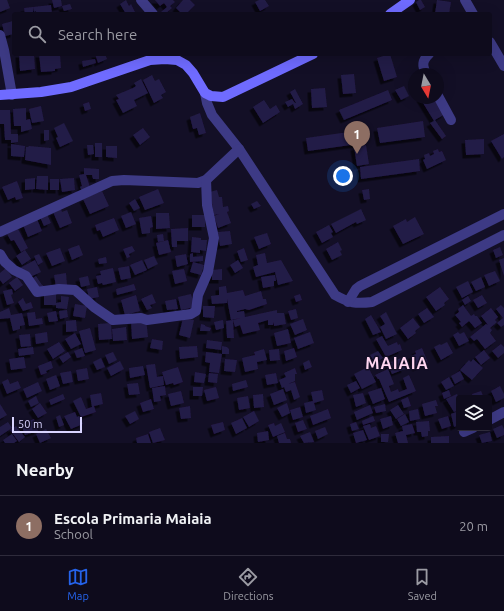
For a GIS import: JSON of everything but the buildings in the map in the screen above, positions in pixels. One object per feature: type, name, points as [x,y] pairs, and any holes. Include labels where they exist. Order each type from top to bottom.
[{"type":"street","points":[[141,0],[151,12]]},
{"type":"street","points":[[393,12],[410,0]]},
{"type":"street","points":[[465,0],[472,12]]},
{"type":"street","points":[[0,35],[12,94]]},
{"type":"street","points":[[492,45],[504,66]]},
{"type":"street","points":[[0,95],[71,87],[150,60],[176,57],[193,73],[206,93],[210,96],[223,97],[309,56]]},
{"type":"street","points":[[423,68],[422,66],[424,59],[427,56]]},
{"type":"street","points":[[206,93],[206,103],[212,115],[239,148],[335,295],[348,302],[372,302],[504,235]]},
{"type":"street","points":[[442,104],[451,120]]},
{"type":"street","points":[[0,232],[112,181],[124,180],[186,184],[198,183],[206,180],[239,148]]},
{"type":"street","points":[[0,254],[5,262],[14,270],[26,276],[37,292],[60,289],[75,290],[94,307],[113,320],[141,318],[147,320],[191,314],[196,311],[198,295],[208,272],[214,238],[208,205],[206,180]]},
{"type":"street","points":[[348,302],[356,289],[360,286],[504,214]]},
{"type":"street","points":[[492,418],[504,412]]},
{"type":"place","name":"Escola Primaria Maiaia","points":[[357,154]]},
{"type":"district","name":"MAIAIA","points":[[397,363]]}]
